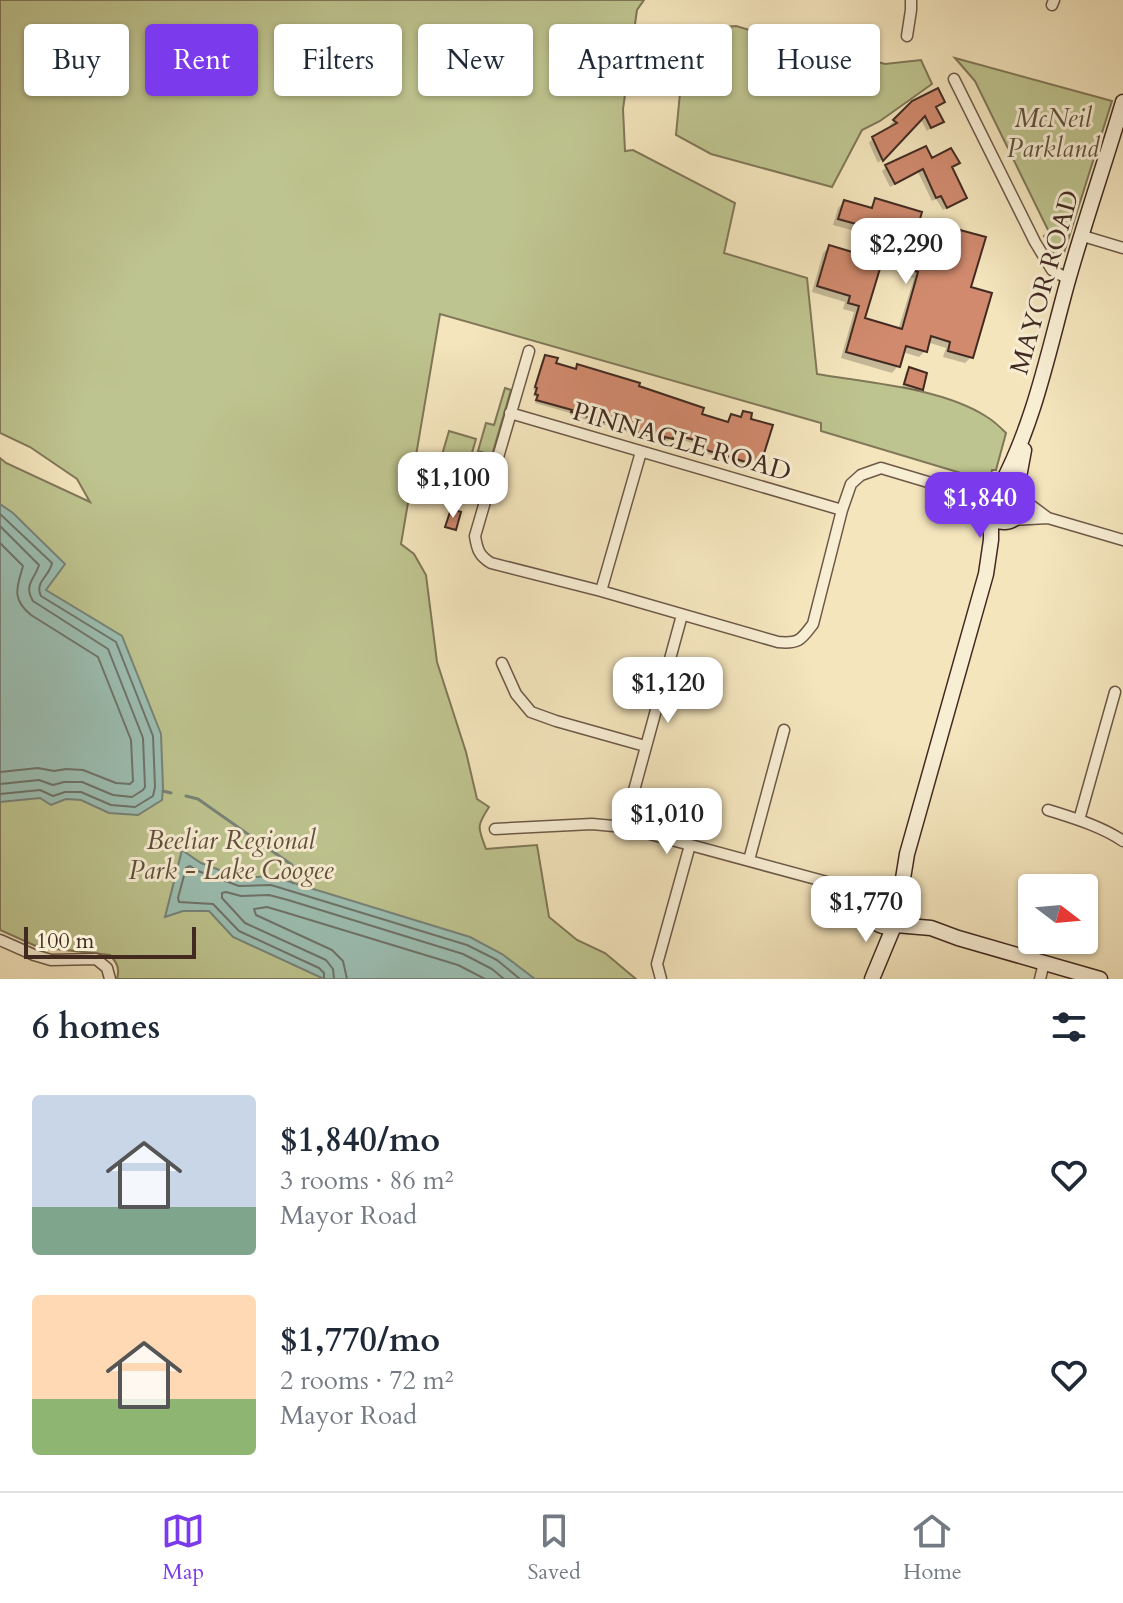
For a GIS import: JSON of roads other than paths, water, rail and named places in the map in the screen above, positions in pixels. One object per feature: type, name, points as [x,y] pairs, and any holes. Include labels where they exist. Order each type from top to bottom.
[{"type":"main road","name":"MAYOR ROAD","points":[[1020,497],[1019,477],[1027,430],[1068,279],[1123,103]]},
{"type":"main road","name":"MAYOR ROAD","points":[[903,902],[907,854],[986,574],[992,501],[1027,430]]},
{"type":"main road","points":[[1008,487],[1020,497],[1022,507],[1019,515],[1011,521],[999,522],[992,501],[1008,487]]},
{"type":"main road","name":"MAYOR ROAD","points":[[986,574],[1011,521]]},
{"type":"main road","name":"MAYOR ROAD","points":[[882,892],[907,854]]},
{"type":"main road","points":[[872,978],[877,948],[873,898],[882,892],[895,893],[931,928]]},
{"type":"main road","points":[[872,978],[895,926],[903,918],[903,902]]},
{"type":"main road","points":[[872,914],[883,927],[931,928],[1100,979]]},
{"type":"street","points":[[907,36],[911,0]]},
{"type":"street","points":[[954,79],[1035,242],[1052,270],[1068,279]]},
{"type":"street","points":[[1083,236],[1123,248]]},
{"type":"street","points":[[529,351],[475,536],[477,549],[491,563],[791,643],[801,639],[813,624],[842,510],[851,484],[861,475],[881,468],[992,501]]},
{"type":"street","name":"PINNACLE ROAD","points":[[510,413],[842,510]]},
{"type":"street","points":[[601,591],[641,452]]},
{"type":"street","points":[[1020,497],[1048,518],[1123,540]]},
{"type":"street","points":[[1011,521],[1048,518]]},
{"type":"street","points":[[624,827],[682,615]]},
{"type":"street","points":[[502,663],[516,694],[531,712],[645,746]]},
{"type":"street","points":[[1079,820],[1115,692]]},
{"type":"street","points":[[749,860],[784,730]]},
{"type":"street","points":[[1048,810],[1079,820],[1123,841]]},
{"type":"street","points":[[495,829],[592,824],[624,827],[838,885],[882,892]]},
{"type":"street","points":[[661,979],[657,964],[690,845]]},
{"type":"street","points":[[838,885],[872,914]]},
{"type":"street","points":[[0,940],[51,960],[96,959],[107,968],[110,979]]},
{"type":"street","points":[[1040,979],[1044,963]]},
{"type":"water","points":[[0,504],[65,564],[46,590],[122,636],[161,734],[162,800],[138,815],[109,813],[81,800],[66,799],[51,805],[40,798],[0,802]]},
{"type":"water","points":[[182,850],[201,863],[241,878],[271,876],[470,937],[502,954],[535,979],[324,979],[233,937],[209,911],[183,911],[165,917]]},
{"type":"waterway","points":[[163,791],[171,793]]},
{"type":"waterway","points":[[186,796],[198,799],[292,865],[293,883]]},
{"type":"park label","name":"McNeil Parkland","points":[[1053,133]]},
{"type":"park label","name":"Beeliar Regional Park - Lake Coogee","points":[[231,855]]}]
